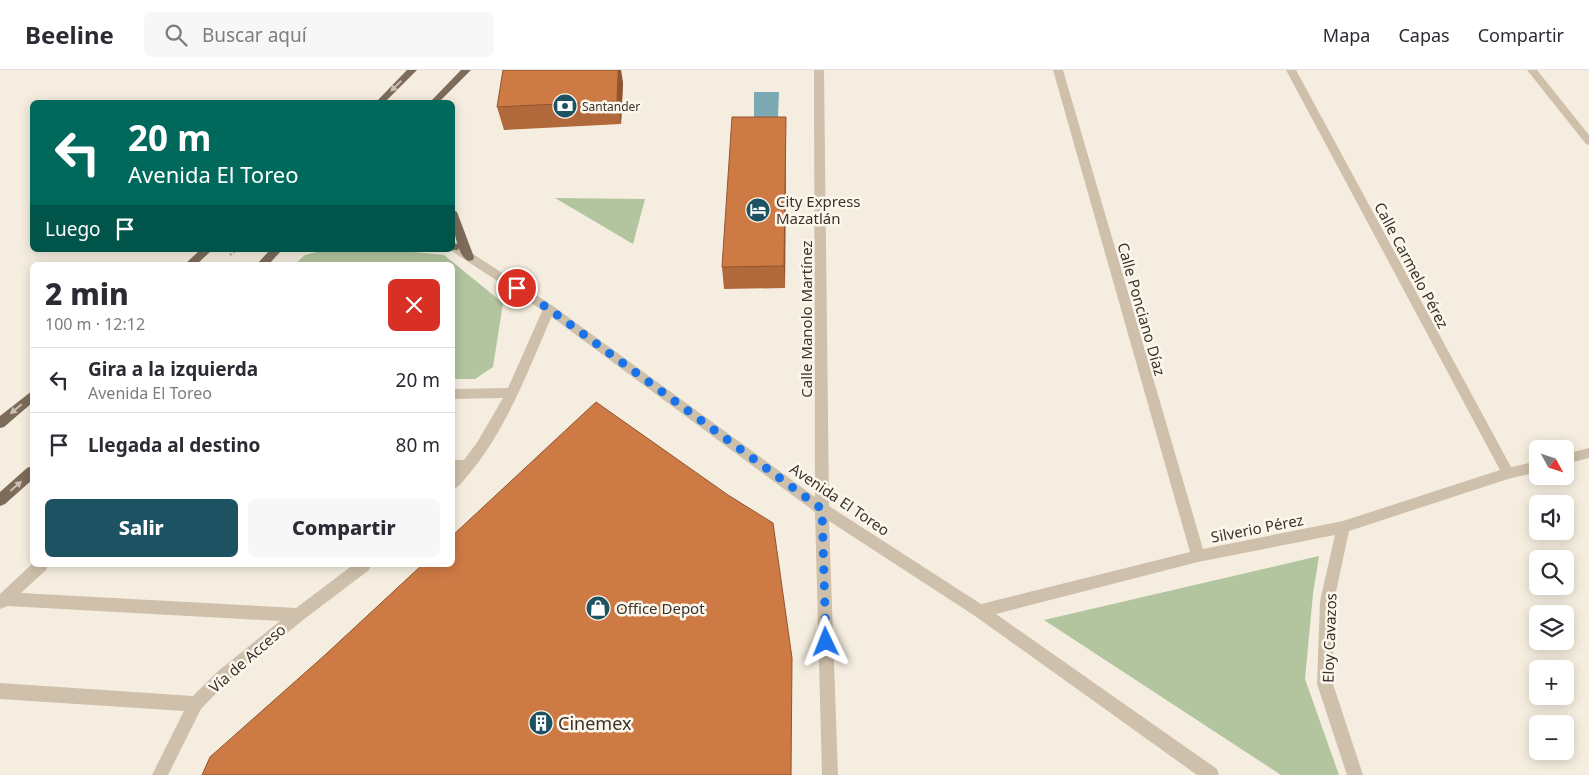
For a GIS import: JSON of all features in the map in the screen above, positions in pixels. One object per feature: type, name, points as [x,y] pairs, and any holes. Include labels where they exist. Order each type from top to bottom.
[{"type":"main road","points":[[382,100],[412,70]]},
{"type":"main road","points":[[436,100],[466,70]]},
{"type":"main road","points":[[455,220],[469,257]]},
{"type":"main road","points":[[193,262],[205,252]]},
{"type":"main road","points":[[264,262],[275,252]]},
{"type":"main road","points":[[0,423],[30,398]]},
{"type":"main road","points":[[0,500],[30,474]]},
{"type":"street","name":"Calle Manolo Martínez","points":[[819,70],[822,509],[830,775]]},
{"type":"street","name":"Calle Ponciano Díaz","points":[[1058,70],[1198,556]]},
{"type":"street","name":"Calle Carmelo Pérez","points":[[1291,70],[1508,473]]},
{"type":"street","points":[[1532,70],[1589,142]]},
{"type":"street","name":"Avenida El Toreo","points":[[455,248],[549,309],[822,509],[980,611],[1211,775]]},
{"type":"street","points":[[455,481],[469,466],[510,393],[549,309]]},
{"type":"street","points":[[455,394],[510,393]]},
{"type":"street","points":[[1574,456],[1589,452]]},
{"type":"street","points":[[455,466],[469,466]]},
{"type":"street","name":"Silverio Pérez","points":[[980,611],[1198,556],[1343,527],[1508,473],[1529,468]]},
{"type":"street","name":"Eloy Cavazos","points":[[1343,527],[1328,600],[1325,684],[1355,775]]},
{"type":"street","points":[[2,601],[39,567]]},
{"type":"street","name":"Vía de Acceso","points":[[160,775],[196,704],[222,677],[298,615],[361,567]]},
{"type":"street","points":[[2,601],[298,615]]},
{"type":"street","points":[[0,691],[196,704]]},
{"type":"green space","points":[[555,198],[645,199],[633,244]]},
{"type":"green space","points":[[317,252],[414,252],[444,255],[453,262],[297,262],[305,255]]},
{"type":"green space","points":[[455,264],[503,303],[493,367],[475,379],[455,379]]},
{"type":"green space","points":[[1319,556],[1313,594],[1305,679],[1339,775],[1281,775],[1044,620]]},
{"type":"water","points":[[754,92],[779,92],[778,119],[754,119]]},
{"type":"building","points":[[503,70],[618,70],[617,101],[497,107]]},
{"type":"building","points":[[732,117],[786,117],[784,266],[722,267]]},
{"type":"building","points":[[596,402],[728,495],[773,523],[792,658],[791,775],[202,775],[210,757],[325,655],[420,567],[455,567],[455,533]]},
{"type":"place","name":"Santander","points":[[565,106]]},
{"type":"place","name":"City Express Mazatlán","points":[[758,210]]},
{"type":"place","name":"Office Depot","points":[[598,608]]},
{"type":"place","name":"Cinemex","points":[[541,723]]},
{"type":"route","points":[[517,288],[549,309],[822,509],[826,642]]}]
